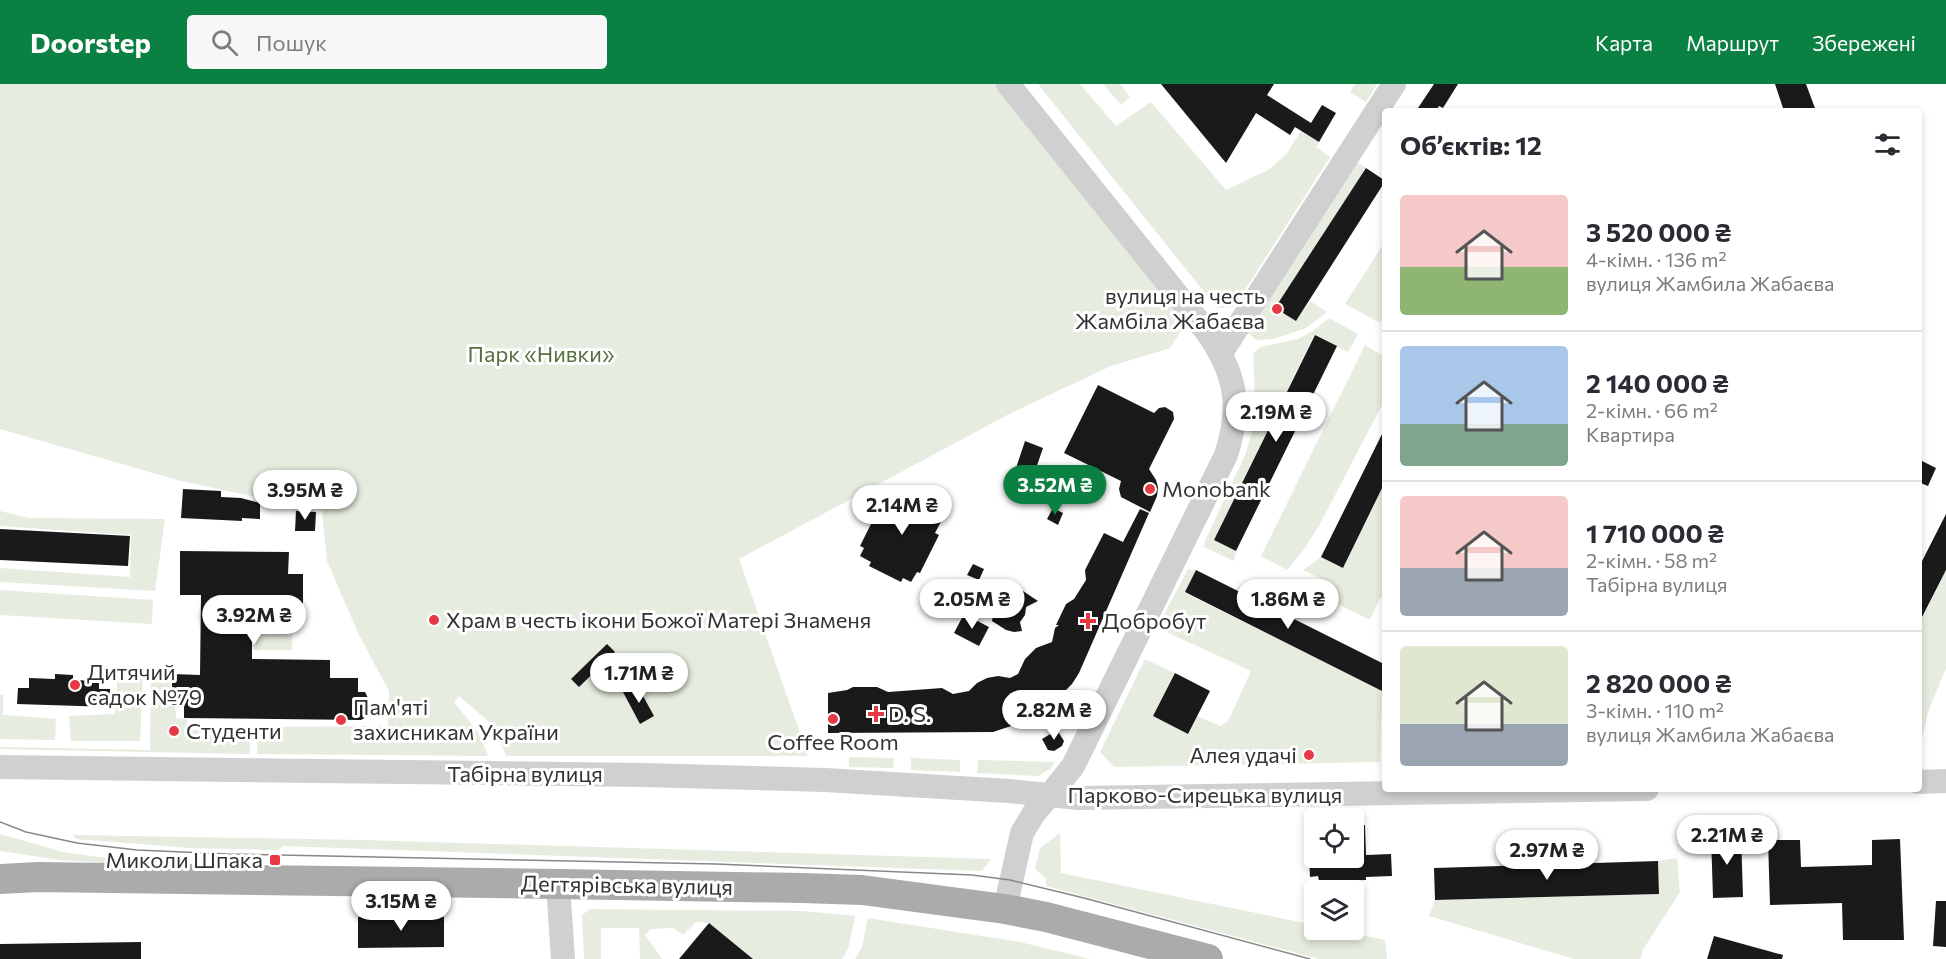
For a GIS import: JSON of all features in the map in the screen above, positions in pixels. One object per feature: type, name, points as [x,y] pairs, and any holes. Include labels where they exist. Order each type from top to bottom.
[{"type":"main road","name":"Дегтярівська вулиця","points":[[0,867],[38,877]]},
{"type":"main road","name":"Дегтярівська вулиця","points":[[0,879],[38,877],[862,890],[1005,909],[1208,959]]},
{"type":"street","points":[[1005,909],[1022,833],[1034,813],[1072,766],[1226,455],[1233,433],[1235,414],[1231,377],[1221,353],[1207,332],[1008,84]]},
{"type":"street","points":[[1221,353],[1394,84]]},
{"type":"street","name":"Табірна вулиця","points":[[0,767],[654,775],[825,780],[1009,790],[1050,795]]},
{"type":"street","points":[[1922,782],[1946,781]]},
{"type":"street","name":"Парково-Сирецька вулиця","points":[[1050,795],[1079,798],[1461,792]]},
{"type":"street","points":[[558,884],[563,959]]},
{"type":"green space","name":"Парк «Нивки»","points":[[0,84],[999,84],[1188,320],[1170,348],[1111,366],[1011,413],[739,559],[808,756],[506,756],[494,726],[459,696],[454,702],[478,732],[488,756],[257,754],[258,727],[388,726],[389,691],[359,635],[327,561],[322,511],[181,481],[0,429]]},
{"type":"green space","points":[[1038,84],[1080,84],[1116,126],[1151,102],[1226,190],[1270,169],[1286,154],[1301,131],[1319,142],[1316,147],[1330,157],[1234,307],[1217,308]]},
{"type":"green space","points":[[1103,84],[1120,84],[1130,97],[1121,105]]},
{"type":"green space","points":[[1355,84],[1377,84],[1366,102],[1350,92]]},
{"type":"green space","points":[[1353,159],[1366,168],[1276,307],[1296,320],[1310,301],[1327,312],[1306,328],[1274,339],[1256,340],[1246,331]]},
{"type":"green space","points":[[1382,246],[1382,319],[1380,323],[1345,304]]},
{"type":"green space","points":[[1329,318],[1358,334],[1348,352],[1314,335],[1214,540],[1236,551],[1234,561],[1204,547],[1246,453],[1256,417],[1253,354],[1260,347],[1298,339]]},
{"type":"green space","points":[[1365,345],[1382,356],[1382,405],[1320,524],[1304,549],[1287,570],[1261,556]]},
{"type":"green space","points":[[1382,488],[1382,597],[1370,620],[1327,599],[1330,583],[1303,570],[1321,557],[1343,568]]},
{"type":"green space","points":[[0,511],[29,518],[165,519],[155,591],[0,582],[0,568],[130,577],[131,535],[0,526]]},
{"type":"green space","points":[[1188,569],[1196,570],[1185,593],[1382,691],[1380,762],[1114,767],[1100,752],[1145,659],[1175,673],[1153,716],[1188,734],[1197,716],[1220,726],[1228,721],[1251,671],[1160,629],[1160,622]]},
{"type":"green space","points":[[1946,570],[1946,668],[1928,712],[1922,739],[1922,619]]},
{"type":"green space","points":[[959,578],[995,595],[984,619],[948,601]]},
{"type":"green space","points":[[0,590],[153,600],[152,624],[0,615]]},
{"type":"green space","points":[[254,611],[293,611],[292,650],[253,650]]},
{"type":"green space","points":[[151,670],[171,671],[170,694],[164,695],[164,705],[175,706],[176,718],[187,719],[188,730],[250,732],[250,754],[0,749],[0,747],[150,750]]},
{"type":"green space","points":[[118,671],[143,672],[140,741],[71,741],[69,716],[115,714]]},
{"type":"green space","points":[[0,695],[3,695],[3,715],[56,719],[55,740],[0,739]]},
{"type":"green space","points":[[849,757],[894,758],[893,768],[849,767]]},
{"type":"green space","points":[[911,758],[960,760],[960,772],[911,770]]},
{"type":"green space","points":[[978,760],[1055,762],[1050,769],[1038,776],[977,773]]},
{"type":"green space","points":[[1060,833],[1061,873],[1304,923],[1304,940],[1364,940],[1364,936],[1385,940],[1387,959],[1319,959],[1046,886],[1046,878],[1035,869],[1040,848]]},
{"type":"green space","points":[[0,834],[63,852],[120,860],[120,864],[60,860],[0,851]]},
{"type":"green space","points":[[73,835],[364,840],[991,859],[982,871],[283,846],[278,850],[189,848],[76,839]]},
{"type":"green space","points":[[1677,858],[1680,892],[1644,948],[1640,959],[1574,959],[1429,916],[1435,900],[1659,894],[1658,861]]},
{"type":"green space","points":[[590,909],[803,911],[855,916],[848,949],[842,959],[753,959],[709,923],[696,922],[683,935],[673,928],[651,929],[645,935],[662,959],[640,959],[639,928],[601,928],[601,959],[584,959],[582,915]]},
{"type":"green space","points":[[868,918],[1020,942],[1090,959],[855,959],[862,947]]},
{"type":"building","points":[[1161,84],[1274,84],[1267,95],[1311,123],[1322,105],[1336,113],[1319,142],[1295,127],[1290,135],[1256,113],[1226,163]]},
{"type":"building","points":[[1434,84],[1458,84],[1443,108],[1439,106],[1438,108],[1418,108]]},
{"type":"building","points":[[1775,84],[1806,84],[1815,108],[1783,108]]},
{"type":"building","points":[[1366,168],[1382,179],[1382,186],[1296,321],[1275,308]]},
{"type":"building","points":[[1315,335],[1337,346],[1236,551],[1214,540]]},
{"type":"building","points":[[1098,385],[1154,413],[1159,408],[1165,407],[1173,412],[1174,419],[1149,469],[1158,487],[1150,512],[1121,497],[1119,489],[1121,481],[1064,453]]},
{"type":"building","points":[[1382,434],[1382,488],[1343,568],[1321,557]]},
{"type":"building","points":[[1025,441],[1043,448],[1033,477],[1015,471]]},
{"type":"building","points":[[1922,461],[1936,468],[1928,486],[1922,484]]},
{"type":"building","points":[[183,489],[221,491],[221,497],[241,498],[260,503],[260,519],[242,518],[242,521],[181,518]]},
{"type":"building","points":[[892,491],[904,497],[906,492],[939,508],[937,513],[944,516],[935,533],[939,535],[920,573],[917,572],[911,582],[903,578],[901,582],[869,566],[871,562],[860,556],[864,548],[860,546],[884,498],[888,500]]},
{"type":"building","points":[[1053,508],[1063,513],[1058,525],[1047,519]]},
{"type":"building","points":[[1140,509],[1149,513],[1079,673],[1072,684],[1050,706],[1023,722],[993,732],[828,733],[828,693],[853,687],[877,687],[888,692],[942,688],[953,694],[969,691],[977,683],[987,678],[998,676],[1010,678],[1018,674],[1025,659],[1036,648],[1052,642],[1055,628],[1059,625],[1056,625],[1066,604],[1074,599],[1086,580],[1085,570],[1104,533],[1123,542]]},
{"type":"building","points":[[296,511],[316,512],[315,531],[295,531]]},
{"type":"building","points":[[1946,514],[1946,570],[1922,617],[1922,561]]},
{"type":"building","points":[[0,529],[130,536],[128,566],[0,560]]},
{"type":"building","points":[[180,551],[289,552],[288,574],[303,574],[303,610],[252,609],[252,659],[330,660],[330,678],[358,678],[358,692],[365,692],[375,712],[361,720],[184,718],[184,705],[172,705],[172,674],[200,675],[201,595],[180,595]]},
{"type":"building","points":[[973,564],[984,569],[979,580],[967,575]]},
{"type":"building","points":[[1196,570],[1382,663],[1382,691],[1185,592]]},
{"type":"building","points":[[1014,590],[1023,591],[1038,601],[1026,607],[1025,615],[1020,622],[1022,631],[1014,632],[992,621],[995,603],[999,596]]},
{"type":"building","points":[[964,614],[989,627],[979,646],[954,633]]},
{"type":"building","points":[[607,644],[615,652],[579,687],[571,679]]},
{"type":"building","points":[[1175,673],[1210,691],[1188,734],[1153,716]]},
{"type":"building","name":"Дитячий садок №79","points":[[55,674],[73,675],[73,680],[99,681],[99,689],[110,689],[110,707],[17,704],[18,688],[29,688],[29,678],[55,679]]},
{"type":"building","points":[[637,685],[654,716],[640,724],[623,692]]},
{"type":"building","points":[[1057,730],[1064,741],[1062,746],[1054,751],[1048,750],[1042,739]]},
{"type":"building","points":[[1364,825],[1366,855],[1391,854],[1392,876],[1366,877],[1364,880],[1319,880],[1318,876],[1310,877],[1310,868],[1364,868]]},
{"type":"building","points":[[1741,834],[1743,897],[1713,898],[1711,835]]},
{"type":"building","points":[[1900,839],[1904,940],[1843,940],[1842,903],[1770,905],[1768,840],[1800,840],[1801,867],[1872,865],[1872,840]]},
{"type":"building","points":[[1658,861],[1659,894],[1435,900],[1434,868]]},
{"type":"building","points":[[1936,901],[1946,901],[1946,947],[1933,946]]},
{"type":"building","points":[[358,917],[444,917],[444,947],[358,948]]},
{"type":"building","points":[[709,923],[753,959],[679,959]]},
{"type":"building","points":[[1714,936],[1783,955],[1782,959],[1707,959]]},
{"type":"building","points":[[141,942],[141,959],[0,959],[0,944]]},
{"type":"tram line","points":[[0,822],[26,832],[77,843],[137,850],[716,864],[972,875],[1010,880],[1084,898],[1310,959]]},
{"type":"place","name":"вулиця на честь Жамбіла Жабаєва","points":[[1277,309]]},
{"type":"place","name":"Monobank","points":[[1150,489]]},
{"type":"place","name":"Храм в честь ікони Божої Матері Знаменя","points":[[434,620]]},
{"type":"place","name":"Добробут","points":[[1088,621]]},
{"type":"place","name":"Дитячий садок №79","points":[[75,685]]},
{"type":"place","name":"D. S.","points":[[876,714]]},
{"type":"place","name":"Coffee Room","points":[[833,719]]},
{"type":"place","name":"Пам'яті захисникам України","points":[[341,720]]},
{"type":"place","name":"Студенти","points":[[174,731]]},
{"type":"place","name":"Алея удачі","points":[[1309,755]]},
{"type":"place","name":"Миколи Шпака","points":[[275,860]]}]
